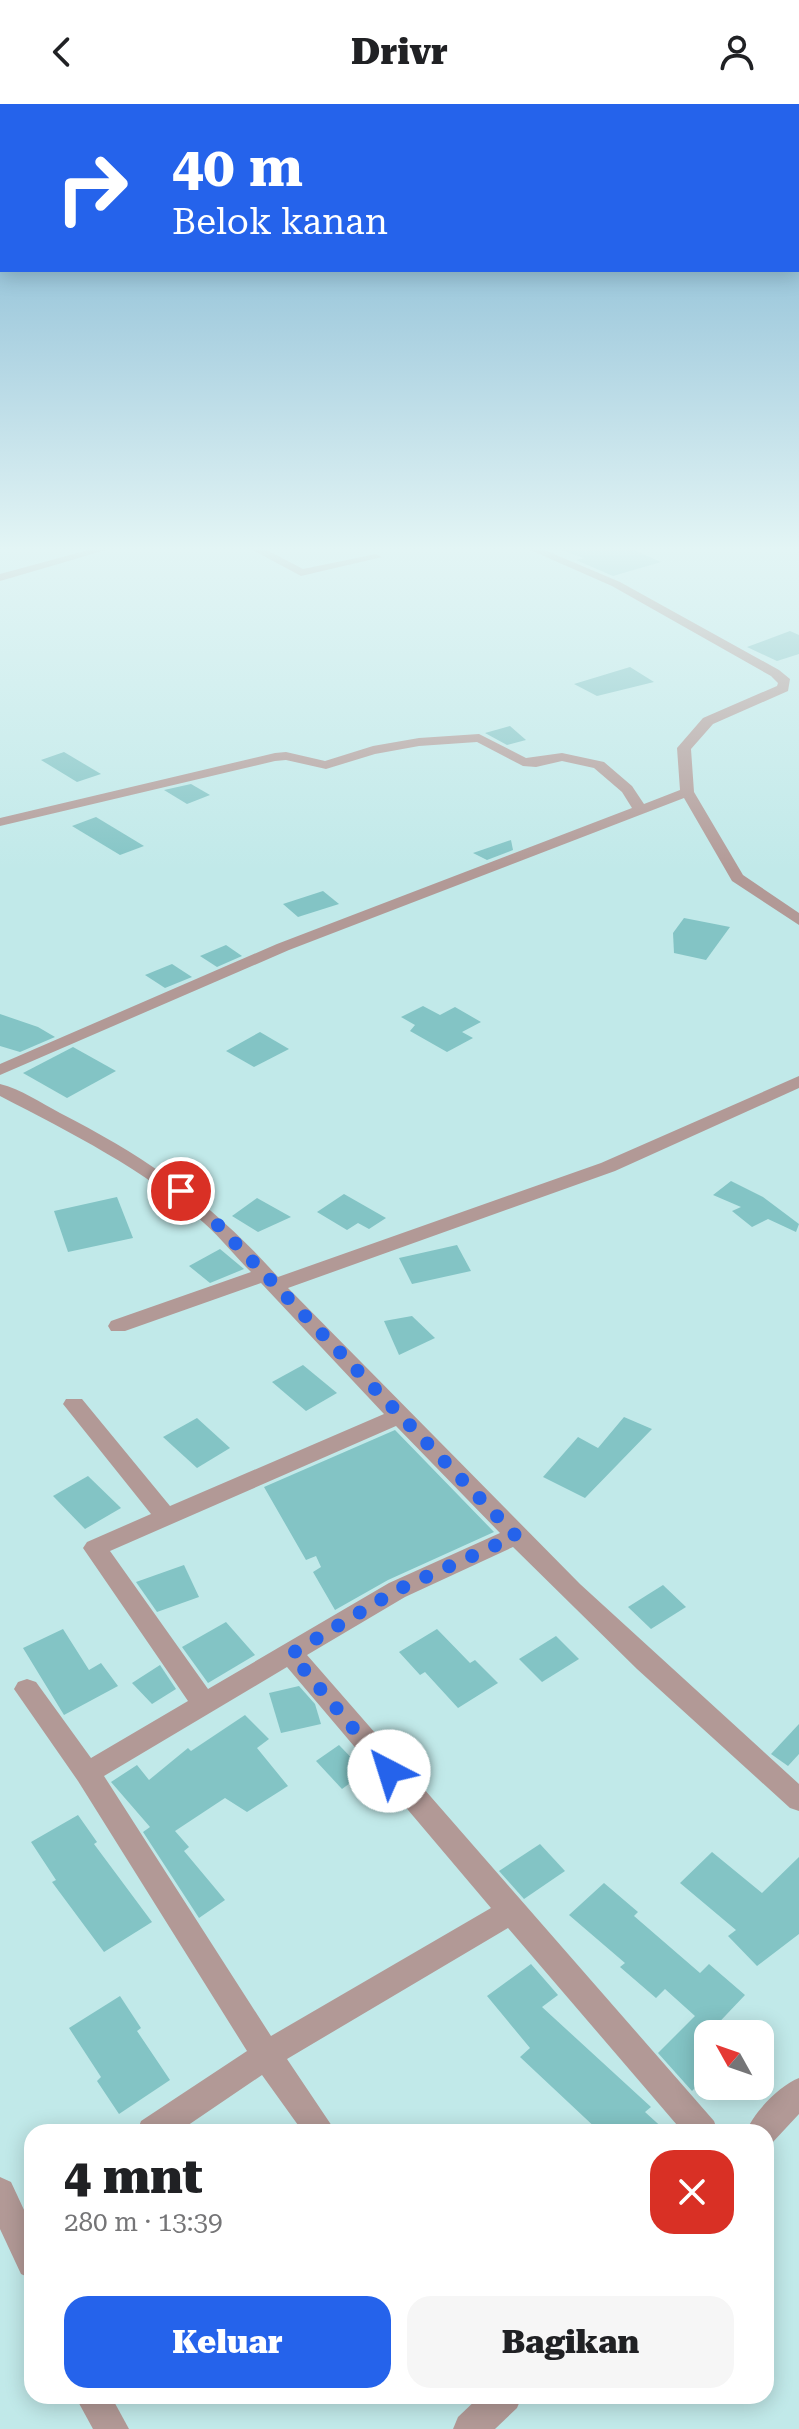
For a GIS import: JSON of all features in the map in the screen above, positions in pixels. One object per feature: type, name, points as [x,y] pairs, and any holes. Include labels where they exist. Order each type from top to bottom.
[{"type":"street","points":[[742,654],[775,673],[785,682],[783,688],[708,721],[684,748],[687,792],[737,878],[799,920]]},
{"type":"street","points":[[0,822],[275,757],[286,756],[326,765],[373,750],[468,737],[489,742],[523,762],[536,763],[562,757],[599,765],[627,789],[640,809]]},
{"type":"street","points":[[0,1070],[283,947],[687,792]]},
{"type":"street","points":[[118,1326],[270,1280],[608,1167],[799,1081]]},
{"type":"street","points":[[0,1089],[131,1157],[181,1191],[213,1220],[516,1536],[721,1733],[799,1800]]},
{"type":"street","points":[[74,1404],[166,1517]]},
{"type":"street","points":[[204,1704],[95,1548],[400,1416]]},
{"type":"street","points":[[87,1773],[397,1590],[516,1536]]},
{"type":"street","points":[[291,1654],[696,2124]]},
{"type":"street","points":[[27,1689],[87,1773],[266,2055],[315,2124]]},
{"type":"street","points":[[164,2124],[266,2055],[511,1911]]},
{"type":"street","points":[[769,2124],[799,2093]]},
{"type":"street","points":[[0,2193],[23,2219]]},
{"type":"street","points":[[97,2404],[112,2429]]},
{"type":"street","points":[[470,2429],[497,2404]]},
{"type":"building","points":[[763,654],[797,654],[777,661]]},
{"type":"building","points":[[630,667],[654,682],[597,696],[574,684]]},
{"type":"building","points":[[510,726],[526,740],[507,745],[485,733]]},
{"type":"building","points":[[64,752],[101,774],[77,782],[41,760]]},
{"type":"building","points":[[191,784],[210,795],[187,804],[164,790]]},
{"type":"building","points":[[96,817],[144,846],[120,855],[72,826]]},
{"type":"building","points":[[511,840],[513,850],[487,860],[473,853]]},
{"type":"building","points":[[323,891],[339,904],[298,917],[283,904]]},
{"type":"building","points":[[684,918],[730,927],[706,960],[674,953],[673,933]]},
{"type":"building","points":[[226,945],[242,956],[217,967],[200,956]]},
{"type":"building","points":[[172,964],[192,977],[165,988],[145,975]]},
{"type":"building","points":[[423,1006],[440,1015],[455,1007],[481,1022],[462,1032],[473,1038],[447,1052],[410,1031],[415,1025],[401,1017]]},
{"type":"building","points":[[0,1014],[38,1027],[55,1037],[20,1052],[0,1046]]},
{"type":"building","points":[[260,1032],[289,1049],[254,1067],[226,1051]]},
{"type":"building","points":[[73,1047],[116,1071],[67,1098],[23,1073]]},
{"type":"building","points":[[731,1181],[763,1197],[799,1224],[796,1232],[768,1219],[752,1227],[732,1211],[741,1207],[713,1195]]},
{"type":"building","points":[[344,1194],[386,1218],[369,1229],[358,1223],[347,1230],[317,1212]]},
{"type":"building","points":[[117,1197],[133,1238],[68,1252],[54,1211]]},
{"type":"building","points":[[257,1198],[291,1217],[258,1232],[232,1216]]},
{"type":"building","points":[[457,1245],[471,1271],[412,1284],[399,1258]]},
{"type":"building","points":[[220,1249],[244,1269],[210,1283],[189,1266]]},
{"type":"building","points":[[412,1316],[435,1338],[399,1355],[384,1321]]},
{"type":"building","points":[[303,1365],[337,1393],[306,1411],[272,1382]]},
{"type":"building","points":[[624,1417],[652,1429],[585,1498],[543,1477],[578,1437],[598,1448]]},
{"type":"building","points":[[197,1418],[230,1448],[197,1468],[163,1437]]},
{"type":"building","points":[[395,1430],[494,1532],[388,1580],[335,1610],[313,1572],[321,1567],[316,1556],[306,1560],[264,1487]]},
{"type":"building","points":[[88,1476],[121,1508],[85,1529],[53,1496]]},
{"type":"building","points":[[184,1565],[199,1597],[157,1612],[136,1582]]},
{"type":"building","points":[[663,1585],[686,1607],[651,1629],[628,1607]]},
{"type":"building","points":[[226,1622],[255,1655],[208,1683],[182,1647]]},
{"type":"building","points":[[63,1629],[89,1670],[101,1663],[118,1686],[64,1715],[23,1648]]},
{"type":"building","points":[[437,1629],[470,1663],[475,1660],[498,1683],[458,1708],[425,1672],[420,1675],[399,1652]]},
{"type":"building","points":[[556,1636],[579,1659],[542,1682],[519,1659]]},
{"type":"building","points":[[160,1665],[176,1689],[152,1704],[132,1683]]},
{"type":"building","points":[[299,1686],[315,1704],[321,1724],[281,1733],[269,1693]]},
{"type":"building","points":[[245,1715],[269,1739],[257,1748],[288,1786],[247,1812],[225,1798],[175,1831],[189,1847],[184,1851],[225,1900],[199,1918],[143,1832],[150,1827],[111,1782],[137,1765],[149,1780],[188,1748],[191,1751]]},
{"type":"building","points":[[799,1724],[799,1754],[788,1766],[771,1754]]},
{"type":"building","points":[[339,1745],[365,1772],[342,1789],[316,1761]]},
{"type":"building","points":[[78,1815],[97,1842],[94,1844],[152,1922],[104,1952],[52,1882],[56,1880],[31,1842]]},
{"type":"building","points":[[540,1844],[565,1871],[524,1899],[499,1871]]},
{"type":"building","points":[[712,1852],[762,1893],[799,1857],[799,1934],[757,1966],[728,1936],[736,1930],[680,1883]]},
{"type":"building","points":[[604,1883],[638,1912],[634,1916],[700,1973],[709,1964],[745,1995],[721,2020],[694,2020],[692,2091],[658,2053],[695,2016],[665,1989],[656,1998],[620,1967],[625,1963],[569,1915]]},
{"type":"building","points":[[531,1964],[558,1995],[542,2007],[651,2107],[645,2112],[658,2124],[591,2124],[520,2057],[530,2048],[487,1996]]},
{"type":"building","points":[[120,1996],[141,2028],[137,2031],[170,2080],[119,2114],[97,2081],[101,2077],[69,2028]]},
{"type":"route","points":[[181,1191],[213,1220],[516,1536],[397,1590],[291,1654],[389,1771]]}]
